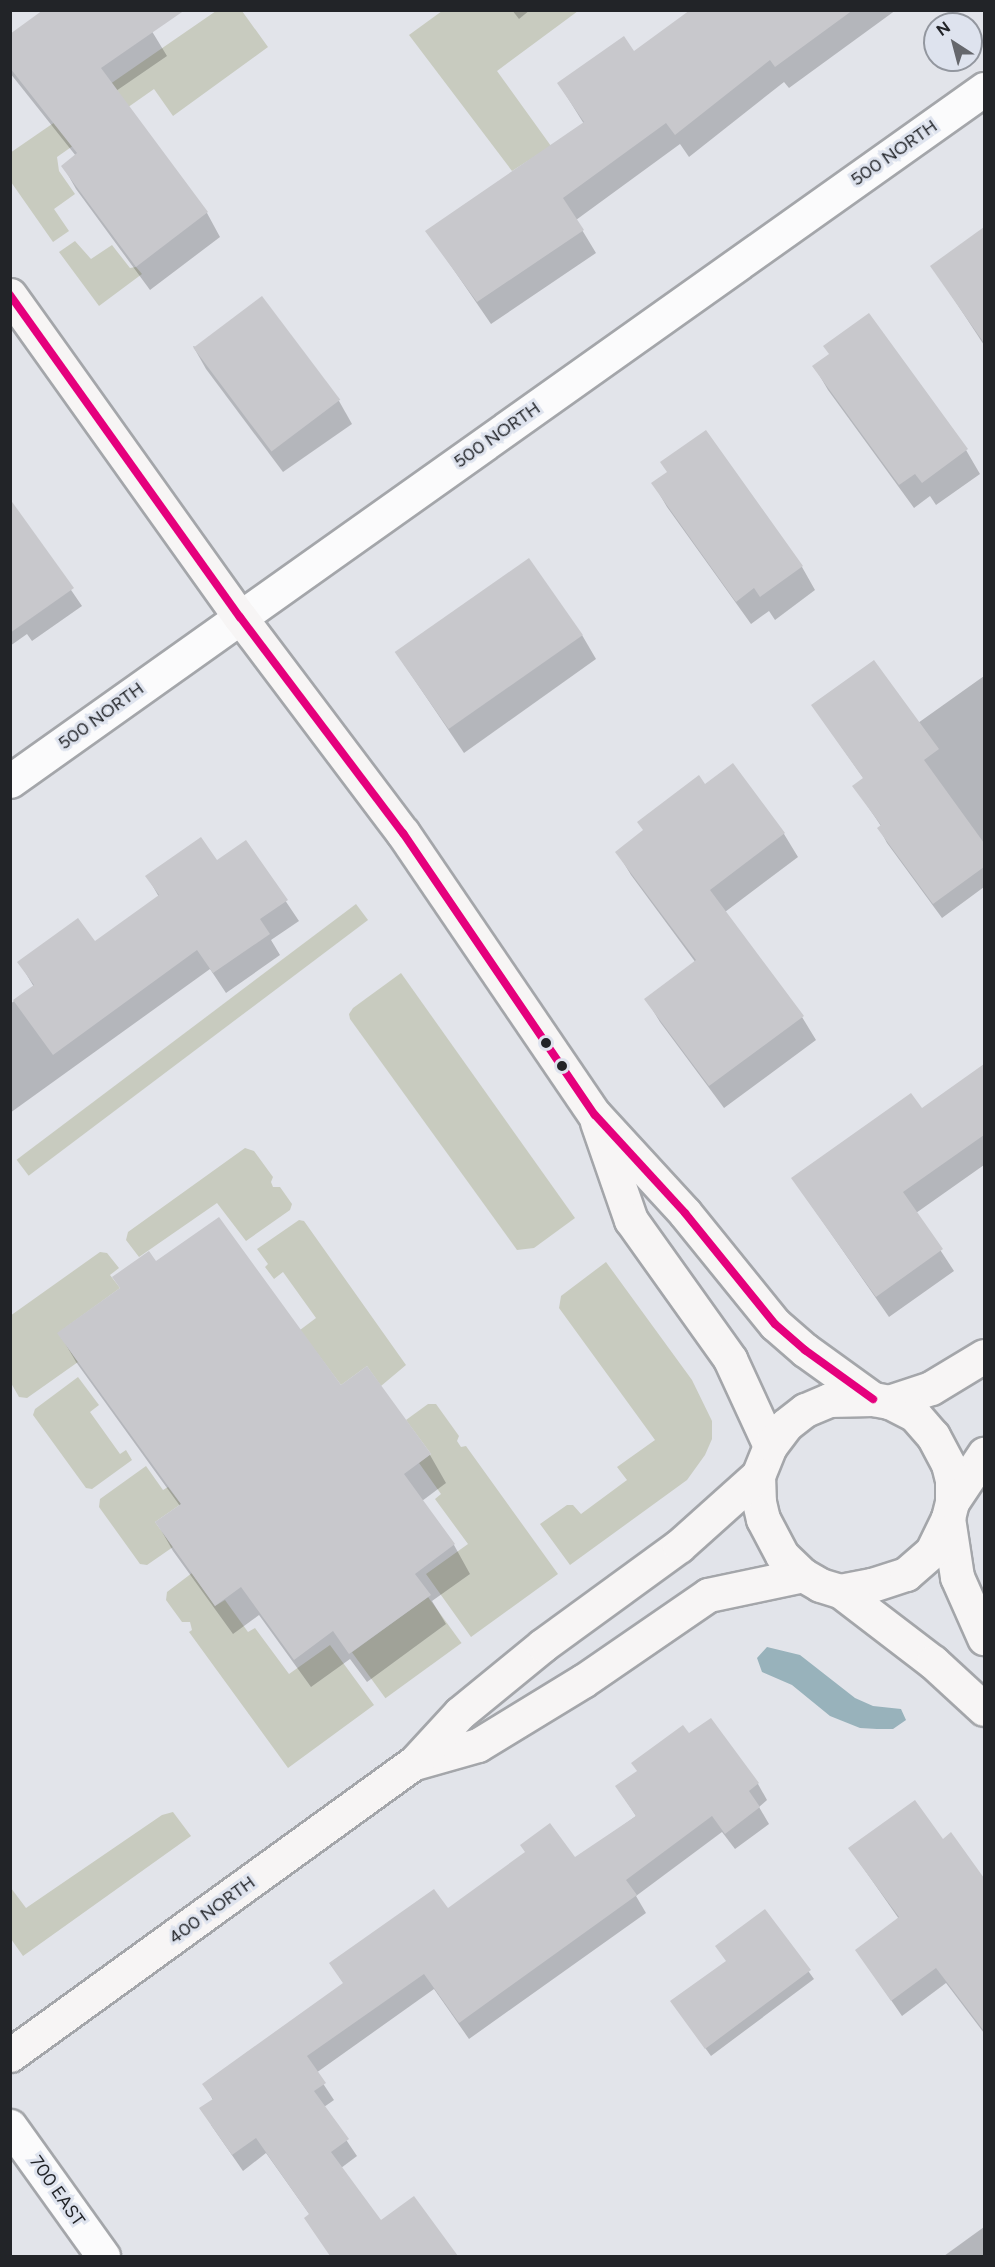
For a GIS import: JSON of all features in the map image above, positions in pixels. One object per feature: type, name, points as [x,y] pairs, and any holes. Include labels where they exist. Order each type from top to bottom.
[{"type":"main road","points":[[10,295],[240,617],[402,833],[595,1115],[686,1213],[775,1324],[805,1350],[881,1400],[915,1416],[933,1436],[948,1464],[952,1480],[950,1510],[957,1577],[984,1638]]},
{"type":"main road","points":[[595,1115],[630,1220],[730,1359],[764,1460],[759,1502],[771,1536],[782,1555],[803,1575],[820,1585],[840,1591],[933,1662],[984,1708]]},
{"type":"main road","points":[[414,1763],[460,1713],[543,1645],[679,1546],[764,1460],[786,1425],[805,1410],[830,1401],[881,1400],[931,1388],[984,1356]]},
{"type":"main road","points":[[840,1591],[872,1586],[906,1574],[932,1551],[950,1510],[984,1454]]},
{"type":"main road","points":[[414,1763],[477,1745],[583,1681],[708,1594],[803,1575]]},
{"type":"main road","name":"400 NORTH","points":[[10,2055],[414,1763]]},
{"type":"street","name":"500 NORTH","points":[[10,781],[984,89]]},
{"type":"street","name":"700 EAST","points":[[10,2126],[103,2256]]},
{"type":"shaded area","points":[[216,11],[242,11],[268,47],[173,116],[154,89],[57,157],[59,171],[75,194],[54,209],[69,231],[53,242],[11,182],[10,153]]},
{"type":"shaded area","points":[[442,11],[578,11],[497,71],[551,146],[512,171],[409,35]]},
{"type":"shaded area","points":[[75,241],[91,259],[112,245],[130,268],[136,267],[142,274],[99,306],[59,252]]},
{"type":"shaded area","points":[[356,904],[368,920],[29,1176],[17,1160]]},
{"type":"shaded area","points":[[401,973],[575,1218],[534,1248],[517,1250],[350,1019],[349,1014],[353,1008]]},
{"type":"shaded area","points":[[245,1148],[254,1151],[273,1177],[271,1182],[273,1187],[280,1187],[292,1204],[290,1210],[246,1241],[217,1203],[139,1257],[126,1240],[128,1232]]},
{"type":"shaded area","points":[[299,1220],[304,1221],[406,1365],[381,1386],[367,1366],[341,1385],[300,1330],[316,1318],[283,1272],[274,1279],[265,1267],[268,1264],[257,1249]]},
{"type":"shaded area","points":[[100,1252],[107,1253],[119,1268],[110,1275],[120,1288],[58,1333],[78,1362],[27,1398],[19,1397],[11,1383],[10,1316]]},
{"type":"shaded area","points":[[606,1262],[692,1380],[712,1421],[712,1439],[705,1455],[687,1480],[570,1565],[540,1524],[567,1505],[573,1505],[581,1514],[627,1480],[617,1467],[655,1440],[559,1308],[561,1296]]},
{"type":"shaded area","points":[[78,1377],[99,1405],[90,1412],[120,1454],[126,1450],[132,1460],[92,1489],[86,1488],[33,1415],[35,1409]]},
{"type":"shaded area","points":[[428,1404],[436,1404],[459,1436],[457,1441],[461,1447],[466,1446],[558,1574],[471,1637],[426,1574],[468,1544],[435,1499],[441,1494],[419,1463],[431,1454],[406,1420]]},
{"type":"shaded area","points":[[146,1466],[163,1490],[168,1487],[181,1504],[155,1522],[173,1547],[147,1565],[140,1564],[99,1507],[100,1499]]},
{"type":"shaded area","points":[[192,1573],[215,1606],[225,1600],[248,1632],[255,1628],[289,1674],[330,1645],[374,1705],[288,1768],[189,1632],[192,1630],[190,1622],[182,1622],[166,1600],[167,1592]]},
{"type":"shaded area","points":[[428,1597],[462,1643],[385,1698],[352,1652]]},
{"type":"shaded area","points":[[173,1812],[191,1836],[23,1956],[11,1939],[11,1888],[26,1908],[162,1815]]},
{"type":"water","points":[[767,1647],[800,1655],[855,1698],[873,1706],[901,1709],[906,1720],[893,1729],[877,1729],[860,1728],[830,1716],[792,1685],[762,1672],[757,1658]]},
{"type":"building","points":[[43,10],[185,10],[101,68],[208,212],[136,267],[61,166],[77,153],[10,68],[10,34]]},
{"type":"building","points":[[690,10],[853,10],[775,67],[770,60],[675,135],[666,123],[563,198],[584,230],[477,302],[425,231],[584,122],[557,83],[624,36],[634,51]]},
{"type":"building","points":[[984,227],[984,343],[930,266]]},
{"type":"building","points":[[262,296],[340,400],[272,452],[193,348]]},
{"type":"building","points":[[869,313],[968,449],[922,483],[915,474],[899,485],[812,366],[829,354],[823,346]]},
{"type":"building","points":[[706,430],[803,566],[760,597],[754,588],[736,602],[651,483],[667,472],[660,462]]},
{"type":"building","points":[[10,499],[74,588],[10,633]]},
{"type":"building","points":[[529,558],[583,635],[449,729],[395,652]]},
{"type":"building","points":[[874,660],[939,749],[924,760],[984,843],[984,867],[933,904],[877,828],[881,825],[852,786],[863,778],[811,705]]},
{"type":"building","points":[[733,763],[785,833],[710,890],[804,1016],[709,1086],[644,999],[696,960],[615,852],[643,830],[637,822],[699,775],[705,784]]},
{"type":"building","points":[[201,837],[217,860],[246,840],[288,900],[260,919],[270,934],[213,973],[197,950],[53,1055],[13,1000],[34,985],[17,962],[78,918],[95,941],[159,895],[145,876]]},
{"type":"building","points":[[984,1064],[984,1135],[903,1192],[943,1249],[876,1297],[791,1178],[911,1093],[922,1108]]},
{"type":"building","points":[[219,1217],[341,1385],[367,1366],[431,1454],[404,1474],[455,1544],[415,1574],[431,1595],[349,1654],[333,1631],[294,1660],[241,1587],[215,1606],[155,1522],[181,1504],[57,1333],[120,1288],[112,1277],[149,1251],[156,1261]]},
{"type":"building","points":[[711,1718],[759,1783],[749,1791],[760,1807],[725,1834],[712,1816],[626,1880],[637,1895],[459,2023],[424,1974],[307,2056],[326,2083],[314,2091],[349,2139],[331,2152],[381,2220],[414,2196],[458,2256],[330,2256],[304,2218],[309,2214],[256,2138],[232,2155],[199,2108],[213,2099],[202,2084],[343,1983],[329,1963],[434,1889],[448,1908],[525,1852],[520,1845],[550,1823],[575,1857],[636,1816],[615,1786],[637,1771],[631,1763],[683,1725],[689,1733]]},
{"type":"building","points":[[915,1800],[943,1839],[951,1832],[984,1878],[984,2031],[936,1968],[891,2001],[855,1950],[899,1917],[848,1848]]},
{"type":"building","points":[[765,1909],[811,1970],[705,2049],[670,2001],[726,1961],[715,1946]]},
{"type":"transit line","points":[[10,295],[240,617],[403,833],[595,1115],[685,1213],[775,1324],[805,1350],[873,1399]]}]
